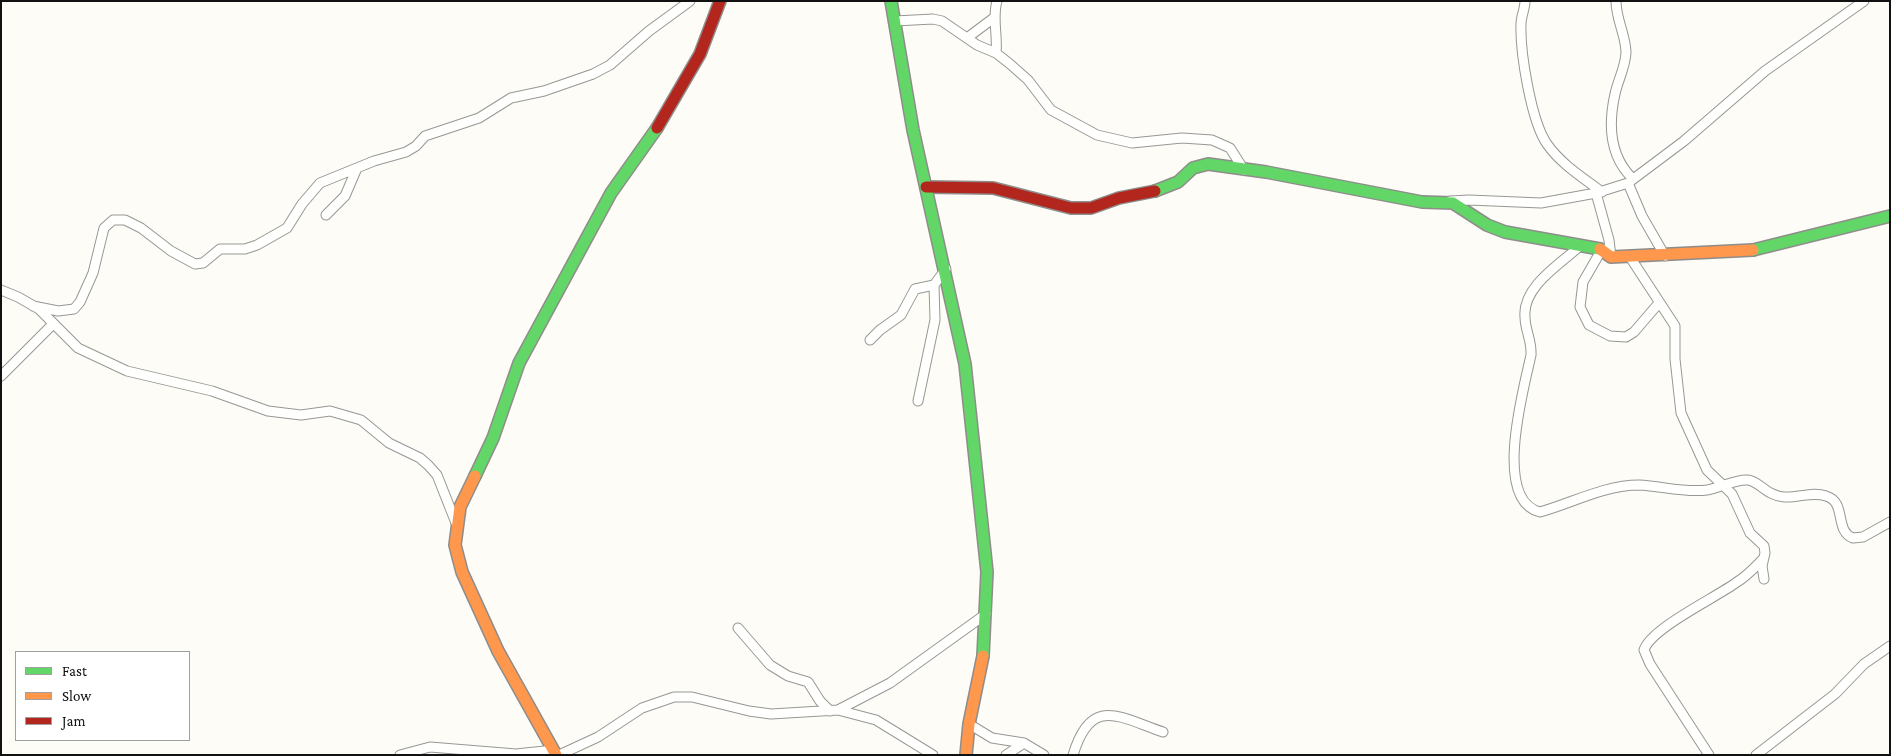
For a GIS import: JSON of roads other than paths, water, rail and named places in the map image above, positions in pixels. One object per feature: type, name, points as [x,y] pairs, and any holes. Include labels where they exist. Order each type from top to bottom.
[{"type":"street","points":[[1,290],[34,306],[58,312],[74,309],[80,302],[93,273],[104,228],[113,220],[125,220],[132,223],[171,251],[188,261],[200,264],[220,249],[245,249],[274,237],[287,228],[302,204],[320,183],[357,168],[406,152],[416,146],[425,136],[480,118],[511,98],[544,91],[593,74],[610,65],[649,31],[690,1]]},
{"type":"street","points":[[556,753],[498,651],[462,572],[454,545],[456,523],[460,507],[472,479],[493,438],[519,363],[611,193],[664,119],[688,77],[700,54],[720,1]]},
{"type":"street","points":[[891,1],[905,89],[946,269],[965,364],[984,528],[987,572],[984,650],[969,724],[966,755]]},
{"type":"street","points":[[996,53],[998,34],[995,17],[997,1]]},
{"type":"street","points":[[1525,1],[1521,22],[1523,61],[1540,129],[1546,142],[1566,166],[1599,192],[1606,224],[1607,253],[1583,282],[1580,307],[1589,324],[1610,336],[1618,338],[1626,337],[1634,332],[1659,303]]},
{"type":"street","points":[[1616,1],[1617,18],[1625,42],[1626,57],[1614,100],[1612,146],[1617,160],[1630,181],[1642,216],[1665,256]]},
{"type":"street","points":[[926,187],[993,188],[1071,208],[1091,208],[1119,198],[1164,189],[1178,182],[1200,165],[1244,170],[1422,202],[1469,200],[1542,203],[1599,192],[1630,181],[1684,141],[1765,71],[1864,1]]},
{"type":"street","points":[[967,38],[995,17]]},
{"type":"street","points":[[895,21],[934,18],[942,21],[967,38],[996,53],[1028,80],[1051,110],[1097,135],[1132,143],[1182,138],[1212,140],[1230,148],[1244,170]]},
{"type":"street","points":[[326,214],[345,196],[357,168]]},
{"type":"street","points":[[1445,202],[1453,203],[1487,225],[1505,232],[1630,257],[1745,252],[1824,234],[1890,216]]},
{"type":"street","points":[[1580,246],[1536,287],[1524,308],[1532,346],[1532,355],[1513,459],[1516,484],[1527,506],[1540,512],[1615,487],[1638,485],[1694,491],[1747,480],[1754,481],[1763,490],[1776,496],[1827,496],[1836,503],[1843,529],[1852,538],[1871,533],[1890,522]]},
{"type":"street","points":[[1630,257],[1675,326],[1675,359],[1681,413],[1707,470],[1736,498],[1750,533],[1764,546],[1764,579]]},
{"type":"street","points":[[918,401],[935,320],[934,285],[946,269]]},
{"type":"street","points":[[870,340],[902,315],[915,289],[934,285]]},
{"type":"street","points":[[34,306],[78,348],[127,371],[212,391],[268,411],[301,414],[330,411],[361,420],[389,442],[420,458],[428,465],[437,476],[456,523]]},
{"type":"street","points":[[1,376],[53,324]]},
{"type":"street","points":[[1709,755],[1645,656],[1645,646],[1676,620],[1737,583],[1763,558]]},
{"type":"street","points":[[834,710],[868,696],[896,679],[986,614]]},
{"type":"street","points":[[738,628],[770,665],[788,676],[808,682],[820,701],[834,710]]},
{"type":"street","points":[[1756,755],[1835,694],[1864,664],[1890,646]]},
{"type":"street","points":[[400,755],[430,747],[508,754],[556,753],[598,737],[642,708],[674,697],[692,697],[749,711],[771,714],[834,710],[876,720],[933,755]]},
{"type":"street","points":[[1073,755],[1080,735],[1087,724],[1094,718],[1116,716],[1163,732]]},
{"type":"street","points":[[969,724],[992,738],[1024,743],[1044,755]]},
{"type":"street","points":[[1006,755],[1024,743]]}]
